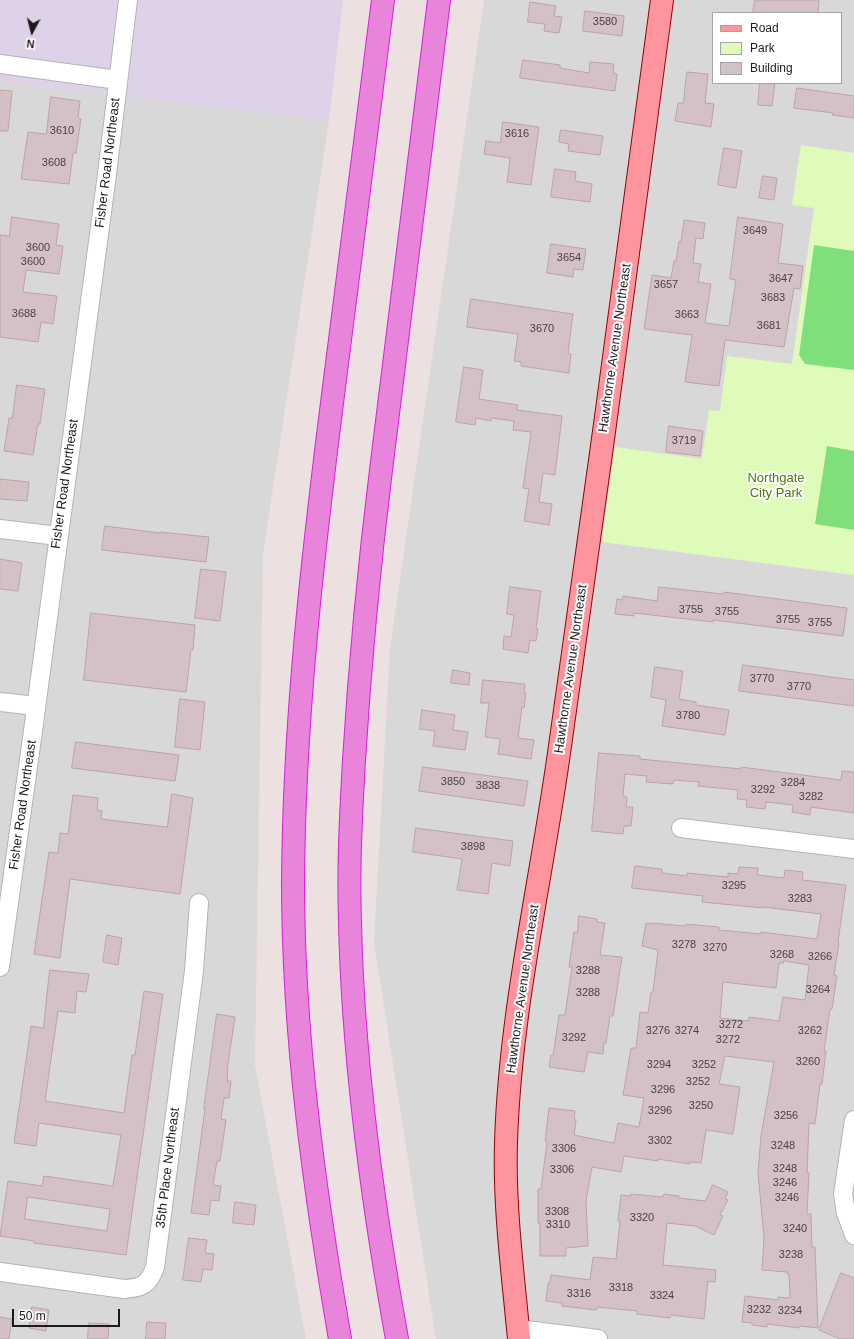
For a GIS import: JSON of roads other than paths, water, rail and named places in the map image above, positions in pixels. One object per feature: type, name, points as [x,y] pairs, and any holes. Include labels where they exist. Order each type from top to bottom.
[{"type":"highway","points":[[340,1339],[313,1170],[298,1014],[293,883],[297,754],[302,674],[322,487],[383,0]]},
{"type":"highway","points":[[397,1339],[375,1206],[362,1103],[356,1034],[350,921],[350,819],[361,662],[374,531],[439,0]]},
{"type":"highway","points":[[388,1289],[401,1339]]},
{"type":"main road","name":"Hawthorne Avenue Northeast","points":[[519,1334],[510,1247],[507,1181],[506,1143],[510,1072],[522,980],[559,754],[662,0]]},
{"type":"street","name":"Fisher Road Northeast","points":[[0,968],[4,906],[36,706],[128,0]]},
{"type":"street","points":[[0,64],[118,80]]},
{"type":"street","points":[[0,529],[58,536]]},
{"type":"street","points":[[0,702],[36,706]]},
{"type":"street","points":[[681,828],[854,849]]},
{"type":"street","name":"35th Place Northeast","points":[[0,1272],[124,1288],[136,1288],[144,1285],[151,1278],[155,1267],[194,971],[199,903]]},
{"type":"street","points":[[854,1120],[843,1194],[846,1213],[854,1234]]},
{"type":"street","points":[[519,1334],[598,1339]]},
{"type":"park label","name":"Northgate City Park","points":[[776,486]]}]
